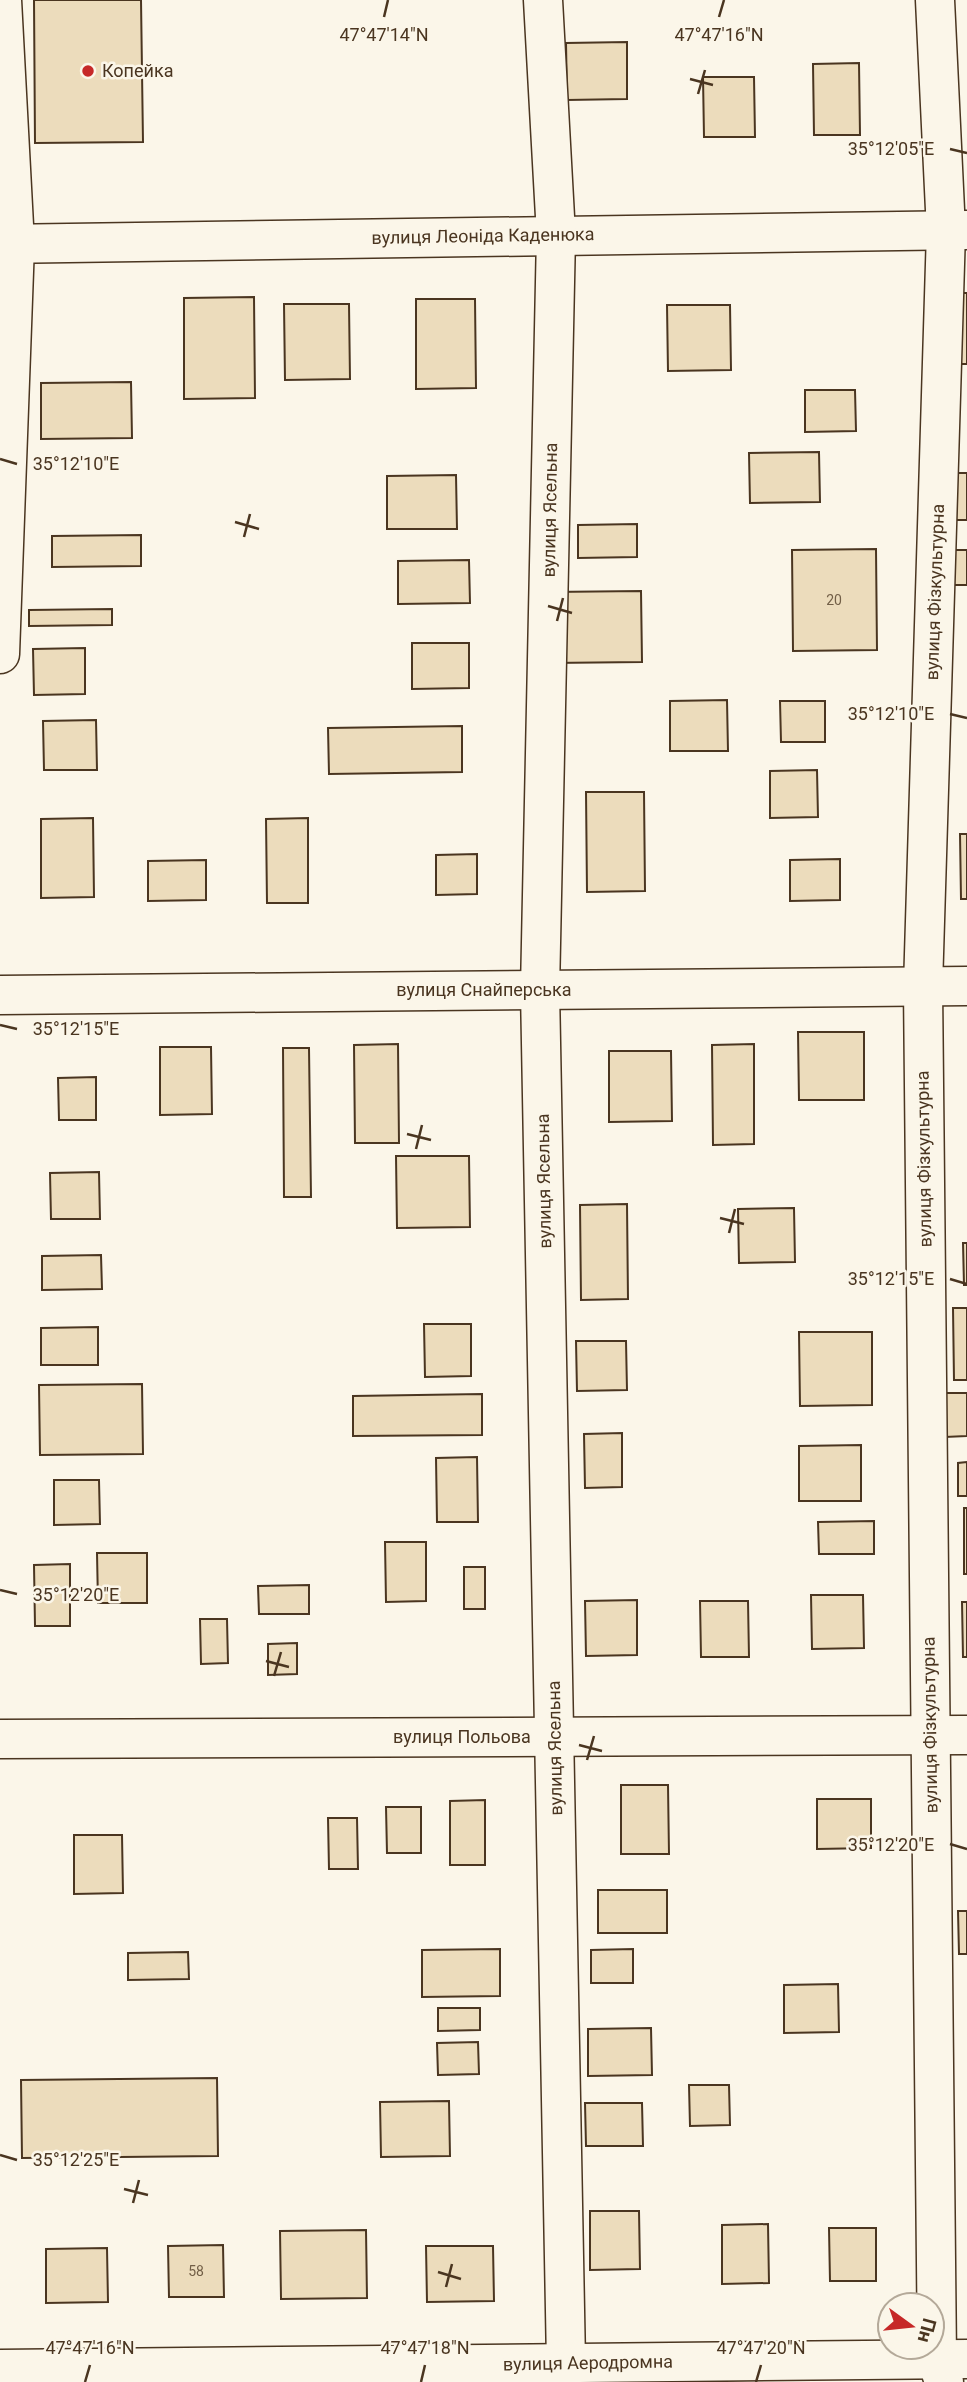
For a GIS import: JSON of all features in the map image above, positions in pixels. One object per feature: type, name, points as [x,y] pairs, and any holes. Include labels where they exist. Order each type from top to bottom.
[{"type":"street","points":[[0,654],[7,244],[2,0]]},
{"type":"street","name":"вулиця Ясельна","points":[[543,0],[556,235],[540,990],[566,2363]]},
{"type":"street","name":"вулиця Фізкультурна","points":[[934,0],[956,230],[923,987],[949,1735],[949,2367]]},
{"type":"street","name":"вулиця Леоніда Каденюка","points":[[7,244],[956,230]]},
{"type":"street","name":"вулиця Снайперська","points":[[0,995],[967,986]]},
{"type":"street","name":"вулиця Польова","points":[[0,1740],[949,1735]]},
{"type":"street","name":"вулиця Аеродромна","points":[[0,2370],[308,2375],[566,2363],[949,2367]]},
{"type":"building","name":"Копейка","points":[[34,0],[141,0],[143,142],[35,143]]},
{"type":"building","points":[[627,42],[627,99],[567,100],[566,43]]},
{"type":"building","points":[[859,63],[860,135],[814,135],[813,64]]},
{"type":"building","points":[[703,77],[754,77],[755,137],[704,137]]},
{"type":"building","points":[[956,293],[967,293],[967,364],[957,364]]},
{"type":"building","points":[[254,297],[255,398],[184,399],[184,298]]},
{"type":"building","points":[[416,299],[475,299],[476,388],[416,389]]},
{"type":"building","points":[[284,304],[349,304],[350,379],[285,380]]},
{"type":"building","points":[[667,305],[730,305],[731,370],[668,371]]},
{"type":"building","points":[[131,382],[132,438],[41,439],[41,383]]},
{"type":"building","points":[[805,390],[855,390],[856,431],[805,432]]},
{"type":"building","points":[[819,452],[820,502],[750,503],[749,453]]},
{"type":"building","points":[[935,473],[967,473],[967,520],[936,520]]},
{"type":"building","points":[[456,475],[457,529],[387,529],[387,476]]},
{"type":"building","points":[[637,524],[637,557],[578,558],[578,525]]},
{"type":"building","points":[[141,535],[141,566],[52,567],[52,536]]},
{"type":"building","points":[[876,549],[877,650],[793,651],[792,550]]},
{"type":"building","points":[[942,550],[967,550],[967,585],[942,585]]},
{"type":"building","points":[[469,560],[470,603],[398,604],[398,561]]},
{"type":"building","points":[[641,591],[642,662],[550,663],[550,592]]},
{"type":"building","points":[[112,609],[112,625],[29,626],[29,610]]},
{"type":"building","points":[[412,643],[469,643],[469,688],[412,689]]},
{"type":"building","points":[[85,648],[85,694],[34,695],[33,649]]},
{"type":"building","points":[[727,700],[728,751],[670,751],[670,701]]},
{"type":"building","points":[[780,701],[825,701],[825,742],[781,742]]},
{"type":"building","points":[[96,720],[97,770],[44,770],[43,721]]},
{"type":"building","points":[[462,726],[462,772],[329,774],[328,728]]},
{"type":"building","points":[[817,770],[818,817],[770,818],[770,771]]},
{"type":"building","points":[[586,792],[644,792],[645,891],[587,892]]},
{"type":"building","points":[[93,818],[94,897],[41,898],[41,819]]},
{"type":"building","points":[[308,818],[308,903],[267,903],[266,819]]},
{"type":"building","points":[[960,834],[967,834],[967,899],[961,899]]},
{"type":"building","points":[[477,854],[477,894],[436,895],[436,855]]},
{"type":"building","points":[[840,859],[840,900],[790,901],[790,860]]},
{"type":"building","points":[[206,860],[206,900],[148,901],[148,861]]},
{"type":"building","points":[[798,1032],[864,1032],[864,1100],[799,1100]]},
{"type":"building","points":[[398,1044],[399,1143],[355,1143],[354,1045]]},
{"type":"building","points":[[754,1044],[754,1144],[713,1145],[712,1045]]},
{"type":"building","points":[[160,1047],[211,1047],[212,1114],[160,1115]]},
{"type":"building","points":[[283,1048],[309,1048],[311,1197],[284,1197]]},
{"type":"building","points":[[609,1051],[671,1051],[672,1121],[609,1122]]},
{"type":"building","points":[[96,1077],[96,1120],[59,1120],[58,1078]]},
{"type":"building","points":[[396,1156],[469,1156],[470,1227],[397,1228]]},
{"type":"building","points":[[99,1172],[100,1219],[51,1219],[50,1173]]},
{"type":"building","points":[[627,1204],[628,1299],[581,1300],[580,1205]]},
{"type":"building","points":[[794,1208],[795,1262],[739,1263],[738,1209]]},
{"type":"building","points":[[963,1243],[967,1243],[967,1285],[964,1285]]},
{"type":"building","points":[[101,1255],[102,1289],[42,1290],[42,1256]]},
{"type":"building","points":[[953,1308],[967,1308],[967,1380],[954,1380]]},
{"type":"building","points":[[424,1324],[471,1324],[471,1376],[425,1377]]},
{"type":"building","points":[[98,1327],[98,1365],[41,1365],[41,1328]]},
{"type":"building","points":[[799,1332],[872,1332],[872,1405],[800,1406]]},
{"type":"building","points":[[576,1341],[626,1341],[627,1390],[577,1391]]},
{"type":"building","points":[[142,1384],[143,1454],[40,1455],[39,1385]]},
{"type":"building","points":[[945,1393],[967,1393],[967,1436],[945,1437]]},
{"type":"building","points":[[482,1394],[482,1435],[353,1436],[353,1396]]},
{"type":"building","points":[[622,1433],[622,1487],[585,1488],[584,1434]]},
{"type":"building","points":[[861,1445],[861,1501],[799,1501],[799,1446]]},
{"type":"building","points":[[477,1457],[478,1522],[437,1522],[436,1458]]},
{"type":"building","points":[[967,1462],[967,1496],[958,1496],[958,1463]]},
{"type":"building","points":[[54,1480],[99,1480],[100,1524],[54,1525]]},
{"type":"building","points":[[964,1508],[967,1508],[967,1574],[964,1574]]},
{"type":"building","points":[[874,1521],[874,1554],[819,1554],[818,1522]]},
{"type":"building","points":[[385,1542],[426,1542],[426,1601],[386,1602]]},
{"type":"building","points":[[97,1553],[147,1553],[147,1603],[98,1603]]},
{"type":"building","points":[[70,1564],[70,1626],[35,1626],[34,1565]]},
{"type":"building","points":[[464,1567],[485,1567],[485,1609],[464,1609]]},
{"type":"building","points":[[309,1585],[309,1614],[259,1614],[258,1586]]},
{"type":"building","points":[[811,1595],[863,1595],[864,1648],[812,1649]]},
{"type":"building","points":[[637,1600],[637,1655],[586,1656],[585,1601]]},
{"type":"building","points":[[700,1601],[748,1601],[749,1657],[701,1657]]},
{"type":"building","points":[[962,1602],[967,1602],[967,1657],[963,1657]]},
{"type":"building","points":[[200,1619],[227,1619],[228,1663],[201,1664]]},
{"type":"building","points":[[297,1643],[297,1674],[268,1675],[268,1644]]},
{"type":"building","points":[[621,1785],[668,1785],[669,1854],[621,1854]]},
{"type":"building","points":[[817,1799],[871,1799],[871,1848],[817,1849]]},
{"type":"building","points":[[485,1800],[485,1865],[450,1865],[450,1801]]},
{"type":"building","points":[[386,1807],[421,1807],[421,1853],[387,1853]]},
{"type":"building","points":[[328,1818],[357,1818],[358,1869],[329,1869]]},
{"type":"building","points":[[74,1835],[122,1835],[123,1893],[74,1894]]},
{"type":"building","points":[[598,1890],[667,1890],[667,1933],[598,1933]]},
{"type":"building","points":[[958,1911],[967,1911],[967,1954],[959,1954]]},
{"type":"building","points":[[500,1949],[500,1996],[422,1997],[422,1950]]},
{"type":"building","points":[[633,1949],[633,1983],[591,1983],[591,1950]]},
{"type":"building","points":[[188,1952],[189,1979],[128,1980],[128,1953]]},
{"type":"building","points":[[838,1984],[839,2032],[784,2033],[784,1985]]},
{"type":"building","points":[[438,2008],[480,2008],[480,2030],[438,2031]]},
{"type":"building","points":[[651,2028],[652,2075],[588,2076],[588,2029]]},
{"type":"building","points":[[478,2042],[479,2074],[438,2075],[437,2043]]},
{"type":"building","points":[[217,2078],[218,2156],[22,2158],[21,2080]]},
{"type":"building","points":[[689,2085],[729,2085],[730,2125],[690,2126]]},
{"type":"building","points":[[449,2101],[450,2156],[381,2157],[380,2102]]},
{"type":"building","points":[[585,2103],[642,2103],[643,2146],[586,2146]]},
{"type":"building","points":[[590,2211],[639,2211],[640,2269],[590,2270]]},
{"type":"building","points":[[768,2224],[769,2283],[722,2284],[722,2225]]},
{"type":"building","points":[[829,2228],[876,2228],[876,2281],[830,2281]]},
{"type":"building","points":[[366,2230],[367,2298],[281,2299],[280,2231]]},
{"type":"building","points":[[223,2245],[224,2297],[169,2297],[168,2246]]},
{"type":"building","points":[[426,2246],[493,2246],[494,2301],[427,2302]]},
{"type":"building","points":[[107,2248],[108,2302],[46,2303],[46,2249]]},
{"type":"place","name":"Копейка","points":[[88,71]]}]
